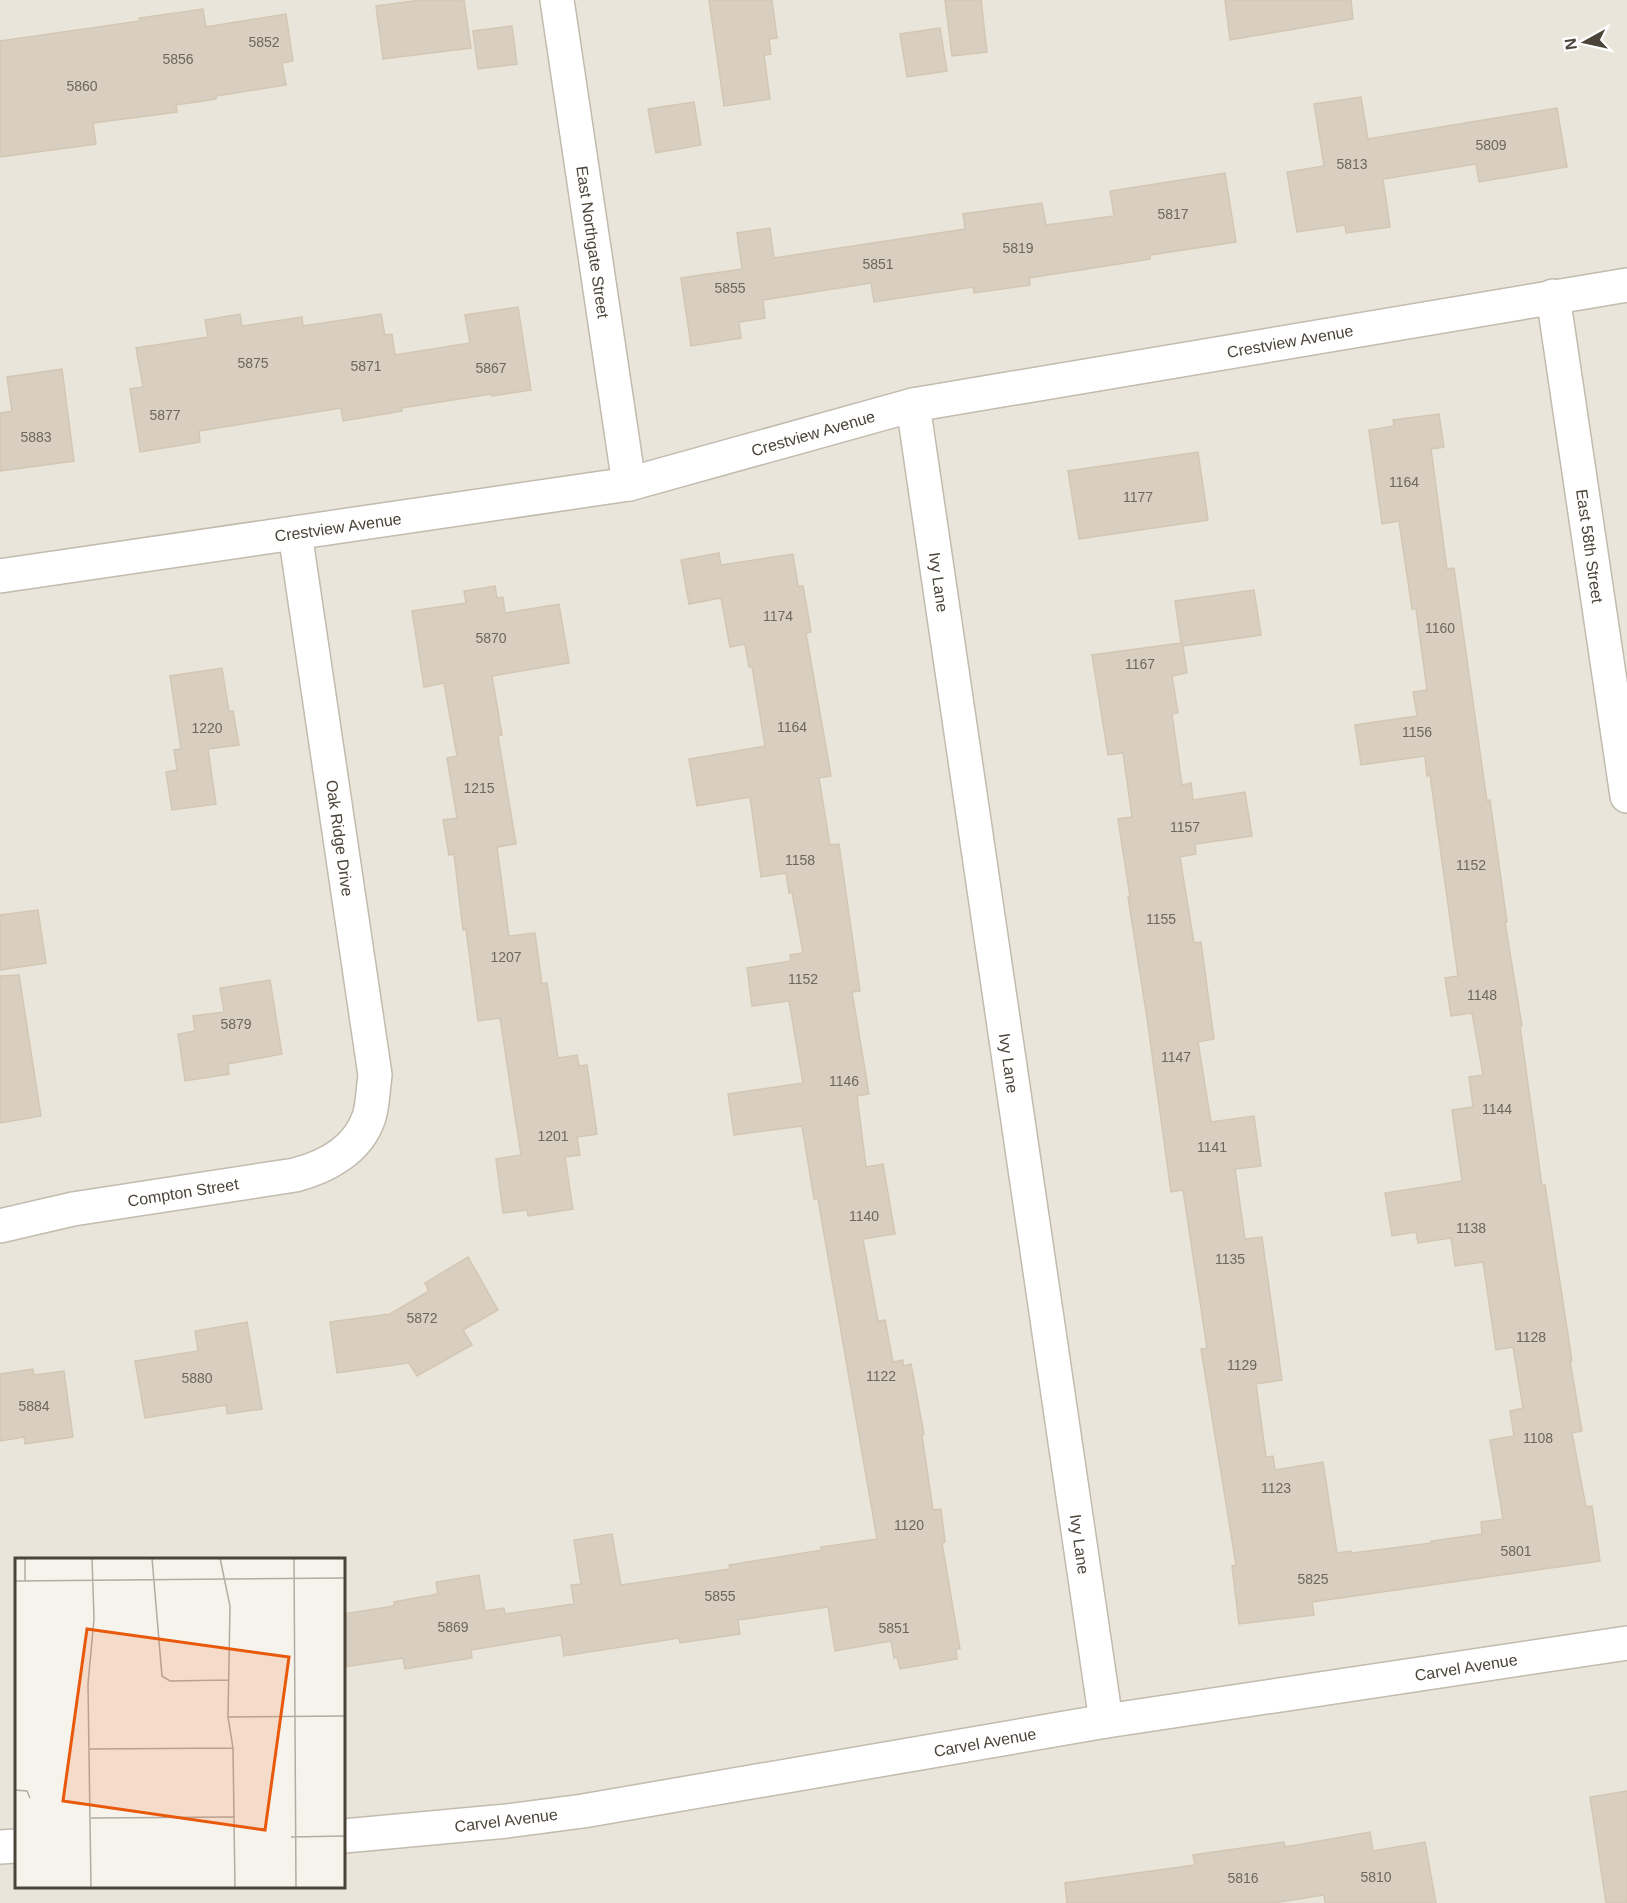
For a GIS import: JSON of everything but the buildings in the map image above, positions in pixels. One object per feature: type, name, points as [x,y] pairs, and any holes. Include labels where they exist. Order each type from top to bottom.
[{"type":"street","name":"East Northgate Street","points":[[557,0],[629,484]]},
{"type":"street","name":"Crestview Avenue","points":[[0,576],[629,484],[913,405],[1627,285]]},
{"type":"street","name":"East 58th Street","points":[[1554,296],[1627,796]]},
{"type":"street","name":"Ivy Lane","points":[[913,405],[1106,1721]]},
{"type":"street","name":"Oak Ridge Drive","points":[[295,533],[375,1075],[369,1118],[356,1140]]},
{"type":"street","name":"Compton Street","points":[[0,1226],[73,1209],[313,1171],[334,1160],[356,1140]]},
{"type":"street","name":"Carvel Avenue","points":[[345,1836],[507,1821],[572,1812],[1106,1721],[1627,1643]]},
{"type":"street","points":[[0,1847],[15,1846]]},
{"type":"shaded area","points":[[0,0],[1627,0],[1627,1903],[0,1903]]}]
